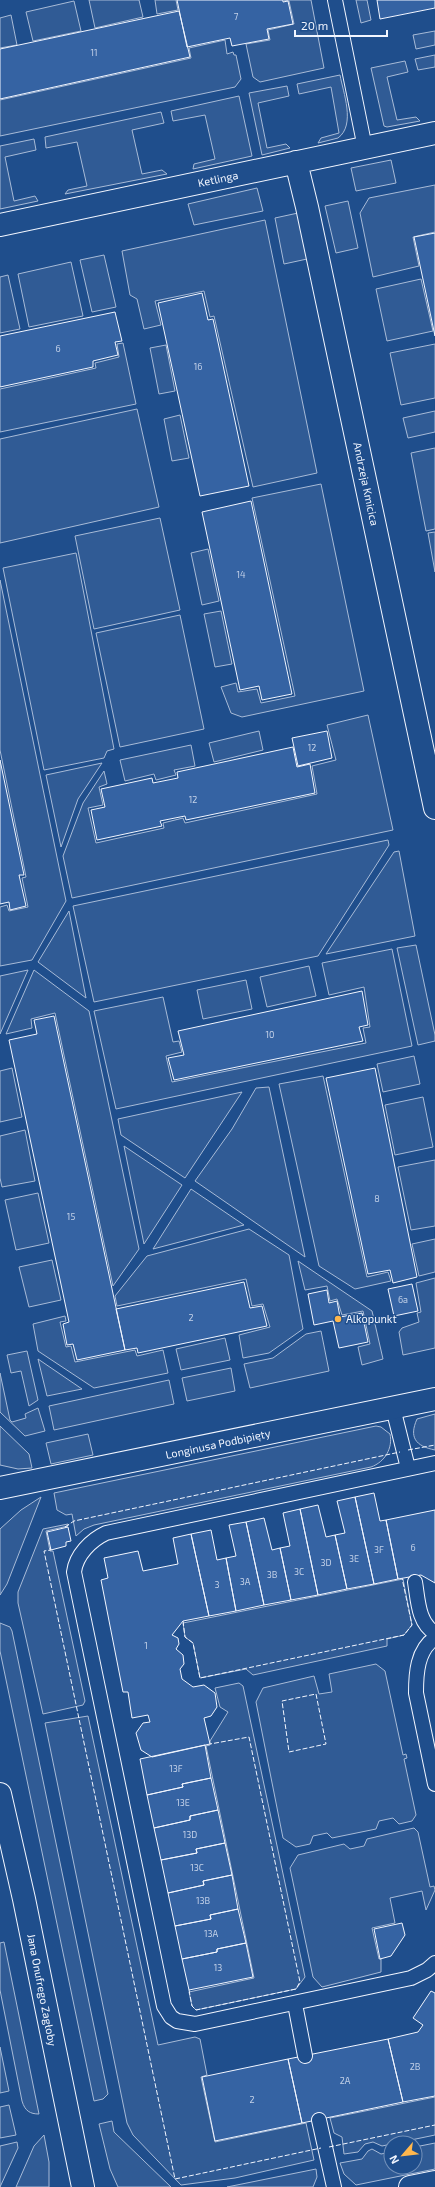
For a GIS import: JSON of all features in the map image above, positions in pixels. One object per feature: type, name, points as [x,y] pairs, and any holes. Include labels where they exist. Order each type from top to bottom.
[{"type":"street","name":"Ketlinga","points":[[0,225],[435,133]]},
{"type":"street","name":"Andrzeja Kmicica","points":[[296,162],[308,207],[435,808]]},
{"type":"street","name":"Longinusa Podbipięty","points":[[0,1488],[435,1399]]},
{"type":"street","name":"Jana Onufrego Zagłoby","points":[[0,1794],[24,1900],[83,2187]]},
{"type":"street","points":[[410,2187],[435,2182]]},
{"type":"lane","points":[[335,0],[365,148]]},
{"type":"lane","points":[[393,1408],[408,1468]]},
{"type":"lane","points":[[435,1463],[106,1533],[91,1542],[75,1566],[74,1579],[166,2011],[177,2021],[195,2024],[295,2004],[411,1978],[427,1970],[435,1963]]},
{"type":"lane","points":[[415,1582],[422,1619],[435,1633]]},
{"type":"lane","points":[[435,1638],[423,1651],[420,1658],[416,1687],[435,1784]]},
{"type":"lane","points":[[295,2004],[305,2056]]},
{"type":"lane","points":[[319,2120],[334,2187]]},
{"type":"shaded area","points":[[89,0],[139,0],[143,17],[95,28]]},
{"type":"shaded area","points":[[155,0],[176,0],[178,10],[157,14]]},
{"type":"shaded area","points":[[284,0],[311,0],[324,68],[260,82],[253,77],[246,44],[270,40],[268,30],[294,24],[289,1]]},
{"type":"shaded area","points":[[356,0],[367,0],[371,20],[361,23]]},
{"type":"shaded area","points":[[74,1],[81,31],[33,41],[26,12]]},
{"type":"shaded area","points":[[11,15],[17,45],[0,48],[0,18]]},
{"type":"shaded area","points":[[435,31],[435,45],[416,49],[413,35]]},
{"type":"shaded area","points":[[225,40],[227,54],[233,52],[234,55],[236,55],[241,79],[235,87],[0,136],[0,100],[191,58],[189,48]]},
{"type":"shaded area","points":[[435,55],[435,67],[418,70],[415,59]]},
{"type":"shaded area","points":[[405,61],[408,72],[387,77],[397,120],[416,117],[420,121],[387,127],[384,126],[371,68]]},
{"type":"shaded area","points":[[340,75],[347,108],[346,125],[338,138],[318,143],[321,138],[339,133],[331,87],[299,94],[297,84]]},
{"type":"shaded area","points":[[287,86],[289,96],[258,103],[267,148],[286,144],[290,148],[262,155],[249,93]]},
{"type":"shaded area","points":[[239,96],[252,156],[193,169],[194,164],[215,159],[205,115],[173,121],[171,111]]},
{"type":"shaded area","points":[[161,112],[164,123],[132,130],[142,174],[162,170],[167,174],[65,194],[68,190],[87,186],[77,142],[46,148],[45,137]]},
{"type":"shaded area","points":[[34,139],[36,150],[5,157],[14,201],[35,196],[38,201],[0,209],[0,146]]},
{"type":"shaded area","points":[[391,160],[396,183],[356,191],[351,168]]},
{"type":"shaded area","points":[[435,185],[435,232],[413,237],[419,266],[373,277],[360,213],[369,198]]},
{"type":"shaded area","points":[[257,188],[263,211],[194,225],[188,204]]},
{"type":"shaded area","points":[[348,201],[358,248],[336,253],[325,206]]},
{"type":"shaded area","points":[[298,213],[307,259],[284,264],[275,218]]},
{"type":"shaded area","points":[[265,220],[317,473],[253,487],[214,316],[210,317],[204,291],[155,301],[161,325],[144,329],[137,299],[130,295],[122,251]]},
{"type":"shaded area","points":[[104,255],[116,307],[92,312],[80,260]]},
{"type":"shaded area","points":[[71,262],[83,316],[29,327],[18,274]]},
{"type":"shaded area","points":[[8,275],[20,329],[0,333],[0,277]]},
{"type":"shaded area","points":[[421,279],[433,331],[387,341],[376,289]]},
{"type":"shaded area","points":[[123,343],[136,404],[0,432],[0,389],[96,368],[95,363],[119,357],[117,344]]},
{"type":"shaded area","points":[[435,344],[435,398],[401,405],[390,353]]},
{"type":"shaded area","points":[[166,345],[175,391],[159,394],[150,348]]},
{"type":"shaded area","points":[[137,409],[159,507],[0,543],[0,439]]},
{"type":"shaded area","points":[[435,411],[435,432],[408,438],[403,418]]},
{"type":"shaded area","points":[[180,415],[189,458],[172,461],[164,419]]},
{"type":"shaded area","points":[[435,448],[435,529],[426,531],[411,453]]},
{"type":"shaded area","points":[[321,484],[364,691],[242,717],[231,713],[221,687],[236,683],[238,692],[257,689],[261,703],[295,696],[252,498]]},
{"type":"shaded area","points":[[160,518],[180,610],[94,629],[75,536]]},
{"type":"shaded area","points":[[435,532],[435,572],[428,533]]},
{"type":"shaded area","points":[[208,549],[219,601],[202,605],[191,553]]},
{"type":"shaded area","points":[[76,553],[114,749],[107,751],[104,758],[44,770],[3,568]]},
{"type":"shaded area","points":[[0,580],[66,901],[32,960],[0,966],[0,907],[7,905],[9,911],[28,907],[22,878],[26,877],[0,750]]},
{"type":"shaded area","points":[[221,611],[232,664],[215,667],[204,614]]},
{"type":"shaded area","points":[[180,615],[204,729],[120,747],[96,633]]},
{"type":"shaded area","points":[[368,715],[393,830],[72,898],[63,856],[83,803],[104,771],[107,784],[99,787],[103,805],[88,808],[96,843],[164,828],[163,823],[183,818],[185,823],[317,794],[312,766],[336,760],[327,725]]},
{"type":"shaded area","points":[[259,731],[263,750],[214,762],[209,743]]},
{"type":"shaded area","points":[[191,745],[195,766],[174,770],[176,775],[156,780],[154,774],[125,781],[120,760]]},
{"type":"shaded area","points":[[102,763],[78,799],[61,847],[46,775]]},
{"type":"shaded area","points":[[388,840],[389,845],[318,956],[94,1002],[73,906]]},
{"type":"shaded area","points":[[399,851],[415,936],[326,954],[394,852]]},
{"type":"shaded area","points":[[69,911],[86,998],[38,962]]},
{"type":"shaded area","points":[[416,945],[435,1035],[435,1041],[418,1045],[397,948]]},
{"type":"shaded area","points":[[392,949],[412,1046],[116,1109],[94,1011],[163,997],[173,1042],[179,1041],[182,1052],[166,1056],[172,1082],[366,1043],[363,1028],[370,1027],[364,987],[329,995],[322,963]]},
{"type":"shaded area","points":[[309,966],[316,996],[267,1007],[260,977]]},
{"type":"shaded area","points":[[28,970],[0,1034],[0,976]]},
{"type":"shaded area","points":[[34,970],[89,1011],[139,1249],[113,1286],[55,1013],[31,1019],[32,1028],[6,1034]]},
{"type":"shaded area","points":[[246,980],[252,1009],[203,1019],[197,990]]},
{"type":"shaded area","points":[[414,1056],[420,1084],[383,1092],[377,1064]]},
{"type":"shaded area","points":[[12,1068],[22,1117],[0,1122],[0,1071]]},
{"type":"shaded area","points":[[323,1076],[367,1277],[388,1272],[391,1281],[355,1289],[319,1266],[279,1084]]},
{"type":"shaded area","points":[[269,1087],[305,1257],[195,1181],[232,1129],[256,1088]]},
{"type":"shaded area","points":[[242,1092],[185,1178],[121,1135],[118,1119]]},
{"type":"shaded area","points":[[423,1097],[433,1147],[395,1155],[385,1105]]},
{"type":"shaded area","points":[[25,1130],[35,1181],[2,1187],[0,1178],[0,1136]]},
{"type":"shaded area","points":[[124,1146],[182,1185],[144,1244]]},
{"type":"shaded area","points":[[435,1160],[435,1226],[411,1230],[398,1167]]},
{"type":"shaded area","points":[[191,1189],[244,1225],[153,1249]]},
{"type":"shaded area","points":[[38,1193],[49,1243],[16,1250],[5,1200]]},
{"type":"shaded area","points":[[249,1229],[289,1255],[303,1329],[269,1353],[243,1358],[239,1335],[270,1327],[263,1304],[252,1306],[246,1279],[117,1306],[115,1296],[147,1256]]},
{"type":"shaded area","points":[[435,1239],[435,1272],[419,1276],[412,1244]]},
{"type":"shaded area","points":[[52,1260],[61,1300],[29,1307],[19,1267]]},
{"type":"shaded area","points":[[298,1261],[372,1311],[383,1359],[362,1365],[358,1347],[370,1344],[363,1311],[342,1315],[337,1299],[330,1301],[327,1286],[305,1290]]},
{"type":"shaded area","points":[[435,1278],[435,1348],[403,1355],[399,1332],[402,1328],[419,1322],[417,1313],[421,1312],[416,1283]]},
{"type":"shaded area","points":[[65,1316],[66,1321],[60,1322],[66,1347],[71,1346],[75,1362],[135,1350],[137,1356],[163,1350],[168,1373],[94,1388],[38,1351],[33,1324]]},
{"type":"shaded area","points":[[321,1331],[329,1371],[250,1388],[244,1364],[273,1358],[306,1334]]},
{"type":"shaded area","points":[[225,1338],[230,1360],[181,1370],[176,1349]]},
{"type":"shaded area","points":[[27,1351],[38,1400],[29,1406],[21,1371],[11,1373],[7,1355]]},
{"type":"shaded area","points":[[38,1359],[82,1389],[47,1396]]},
{"type":"shaded area","points":[[231,1368],[235,1391],[187,1401],[182,1378]]},
{"type":"shaded area","points":[[0,1373],[10,1420],[12,1422],[26,1418],[25,1414],[38,1408],[45,1431],[25,1436],[0,1412]]},
{"type":"shaded area","points":[[169,1380],[174,1404],[54,1430],[49,1406]]},
{"type":"shaded area","points":[[435,1414],[435,1450],[418,1443],[414,1436],[414,1431],[417,1419]]},
{"type":"shaded area","points":[[0,1426],[29,1454],[32,1468],[18,1469],[0,1465]]},
{"type":"shaded area","points":[[376,1426],[381,1427],[390,1434],[391,1439],[387,1454],[380,1462],[371,1467],[94,1525],[84,1529],[76,1536],[72,1514],[66,1515],[57,1510],[54,1493]]},
{"type":"shaded area","points":[[88,1434],[93,1455],[51,1464],[46,1443]]},
{"type":"shaded area","points":[[41,1497],[7,1584],[0,1595],[0,1529],[21,1510]]},
{"type":"shaded area","points":[[68,1524],[68,1526],[46,1531],[50,1551],[53,1551],[85,1701],[83,1705],[43,1714],[18,1603],[18,1592],[43,1529]]},
{"type":"shaded area","points":[[403,1579],[412,1625],[404,1635],[387,1639],[387,1646],[253,1675],[246,1669],[200,1678],[193,1643],[185,1637],[183,1623]]},
{"type":"shaded area","points":[[0,1623],[10,1627],[12,1631],[108,2094],[103,2099],[94,2101],[0,1651]]},
{"type":"shaded area","points":[[376,1664],[385,1671],[403,1755],[406,1754],[407,1758],[404,1759],[416,1815],[412,1821],[399,1824],[393,1818],[379,1821],[376,1829],[332,1838],[327,1833],[313,1836],[310,1844],[296,1847],[283,1838],[256,1702],[263,1688],[314,1676],[319,1694],[332,1692],[329,1674]]},
{"type":"shaded area","points":[[239,1683],[243,1686],[305,1977],[296,1989],[196,2010],[192,2006],[189,1992],[254,1978],[206,1746],[210,1745],[210,1741],[228,1712],[220,1707],[215,1688]]},
{"type":"shaded area","points":[[88,1716],[158,2045],[195,2037],[200,2039],[207,2075],[201,2077],[215,2142],[306,2123],[314,2160],[235,2178],[181,2185],[133,2135],[127,2123],[45,1723]]},
{"type":"shaded area","points":[[414,1828],[418,1832],[430,1887],[434,1886],[435,1890],[426,1910],[422,1891],[390,1898],[395,1923],[372,1928],[379,1959],[381,1959],[381,1972],[322,1987],[313,1977],[290,1868],[298,1855],[344,1844],[350,1849],[364,1846],[367,1839]]},
{"type":"shaded area","points":[[4,1942],[39,2114],[28,2111],[22,2101],[0,1990],[0,1943]]},
{"type":"shaded area","points":[[0,2047],[9,2091],[0,2093]]},
{"type":"shaded area","points":[[435,2097],[435,2135],[423,2137],[423,2135],[383,2135],[383,2146],[373,2142],[365,2144],[358,2152],[344,2154],[342,2137],[334,2133],[330,2118]]},
{"type":"shaded area","points":[[9,2105],[16,2135],[0,2138],[0,2107]]},
{"type":"shaded area","points":[[112,2121],[114,2132],[171,2187],[118,2187],[110,2169],[99,2124]]},
{"type":"shaded area","points":[[44,2135],[49,2162],[49,2187],[16,2187],[34,2146]]},
{"type":"shaded area","points":[[17,2142],[18,2148],[0,2187],[0,2146]]},
{"type":"shaded area","points":[[435,2143],[435,2169],[423,2171],[423,2145]]},
{"type":"shaded area","points":[[372,2149],[383,2154],[383,2175],[405,2175],[356,2185],[344,2174],[340,2163],[362,2159],[368,2151]]},
{"type":"shaded area","points":[[316,2169],[317,2177],[313,2187],[227,2187]]},
{"type":"building","points":[[177,0],[288,1],[293,24],[267,29],[269,39],[232,46],[230,38],[187,47]]},
{"type":"building","points":[[377,0],[435,0],[435,8],[380,19]]},
{"type":"building","points":[[179,11],[190,57],[0,99],[0,49]]},
{"type":"building","points":[[435,233],[435,336],[414,237]]},
{"type":"building","points":[[202,293],[208,320],[213,319],[249,486],[200,496],[158,303]]},
{"type":"building","points":[[115,312],[122,341],[115,342],[118,355],[93,361],[93,367],[0,387],[0,336]]},
{"type":"building","points":[[251,501],[292,694],[262,700],[259,686],[240,690],[202,512]]},
{"type":"building","points":[[327,731],[332,758],[298,766],[292,738]]},
{"type":"building","points":[[293,747],[297,767],[310,764],[315,793],[186,820],[185,816],[160,821],[162,826],[97,840],[91,810],[105,807],[101,789],[152,778],[153,783],[178,778],[177,772]]},
{"type":"building","points":[[0,760],[24,875],[19,875],[26,906],[10,910],[9,902],[0,904]]},
{"type":"building","points":[[362,991],[368,1025],[359,1027],[363,1041],[174,1080],[168,1058],[184,1055],[178,1031]]},
{"type":"building","points":[[54,1016],[125,1350],[77,1360],[73,1344],[67,1345],[63,1324],[69,1322],[9,1040],[37,1034],[34,1020]]},
{"type":"building","points":[[375,1068],[417,1277],[393,1283],[390,1270],[368,1274],[326,1078]]},
{"type":"building","points":[[244,1282],[250,1308],[262,1306],[267,1326],[138,1353],[137,1348],[125,1350],[116,1309]]},
{"type":"building","points":[[412,1284],[418,1311],[394,1316],[388,1289]]},
{"type":"building","name":"Alkopunkt","points":[[327,1290],[329,1303],[337,1301],[340,1317],[362,1313],[368,1342],[339,1348],[333,1321],[314,1325],[308,1294]]},
{"type":"building","points":[[374,1493],[380,1521],[386,1520],[398,1579],[374,1584],[355,1497]]},
{"type":"building","points":[[355,1497],[374,1584],[347,1589],[335,1535],[345,1533],[337,1501]]},
{"type":"building","points":[[318,1505],[326,1537],[335,1535],[347,1589],[318,1595],[300,1509]]},
{"type":"building","points":[[300,1509],[318,1595],[291,1600],[280,1548],[290,1546],[283,1513]]},
{"type":"building","points":[[435,1510],[435,1583],[421,1575],[398,1579],[386,1520]]},
{"type":"building","points":[[264,1518],[272,1550],[280,1548],[291,1600],[264,1605],[246,1522]]},
{"type":"building","points":[[246,1522],[264,1605],[236,1611],[226,1558],[236,1556],[229,1525]]},
{"type":"building","points":[[68,1527],[71,1541],[66,1542],[66,1546],[51,1550],[47,1532]]},
{"type":"building","points":[[211,1530],[217,1560],[226,1558],[236,1611],[209,1616],[191,1534]]},
{"type":"building","points":[[191,1534],[209,1616],[183,1621],[172,1635],[178,1638],[179,1644],[176,1649],[183,1655],[184,1664],[180,1669],[182,1679],[193,1687],[204,1685],[215,1693],[217,1707],[211,1716],[204,1718],[210,1744],[152,1757],[141,1750],[136,1733],[143,1723],[150,1722],[148,1715],[132,1718],[128,1692],[123,1692],[101,1580],[108,1578],[104,1558],[138,1551],[143,1571],[178,1564],[173,1538]]},
{"type":"building","points":[[205,1745],[211,1778],[182,1784],[183,1787],[147,1795],[140,1759]]},
{"type":"building","points":[[211,1778],[218,1810],[190,1816],[190,1820],[154,1828],[147,1795],[183,1787],[182,1784]]},
{"type":"building","points":[[218,1810],[225,1843],[196,1849],[197,1853],[161,1860],[154,1828],[190,1820],[190,1816]]},
{"type":"building","points":[[225,1843],[232,1875],[203,1881],[204,1885],[168,1893],[161,1860],[197,1853],[196,1849]]},
{"type":"building","points":[[232,1875],[238,1909],[210,1915],[211,1919],[175,1926],[168,1893],[204,1885],[203,1881]]},
{"type":"building","points":[[238,1909],[246,1943],[217,1949],[217,1952],[182,1959],[175,1926],[211,1919],[210,1915]]},
{"type":"building","points":[[402,1923],[405,1935],[391,1956],[380,1959],[374,1929]]},
{"type":"building","points":[[246,1943],[253,1977],[189,1990],[182,1959],[217,1952],[217,1949]]},
{"type":"building","points":[[431,1991],[435,1993],[435,2096],[403,2102],[388,2039],[418,2032],[423,2025],[413,2018]]},
{"type":"building","points":[[388,2039],[403,2102],[302,2123],[288,2059]]},
{"type":"building","points":[[288,2059],[302,2123],[215,2141],[202,2077]]},
{"type":"fence","points":[[408,1450],[435,1445]]},
{"type":"fence","points":[[65,1527],[74,1521],[400,1452]]},
{"type":"fence","points":[[50,1548],[51,1550],[44,1551],[175,2179],[321,2148]]},
{"type":"fence","points":[[183,1621],[185,1637],[193,1643],[200,1678],[404,1635],[412,1625],[402,1578]]},
{"type":"fence","points":[[316,1694],[326,1744],[289,1752],[282,1701],[316,1694]]},
{"type":"fence","points":[[189,1990],[192,2006],[196,2010],[296,1989],[300,1982],[249,1737],[210,1744]]},
{"type":"fence","points":[[329,2147],[435,2125]]},
{"type":"place","name":"Alkopunkt","points":[[338,1319]]}]
